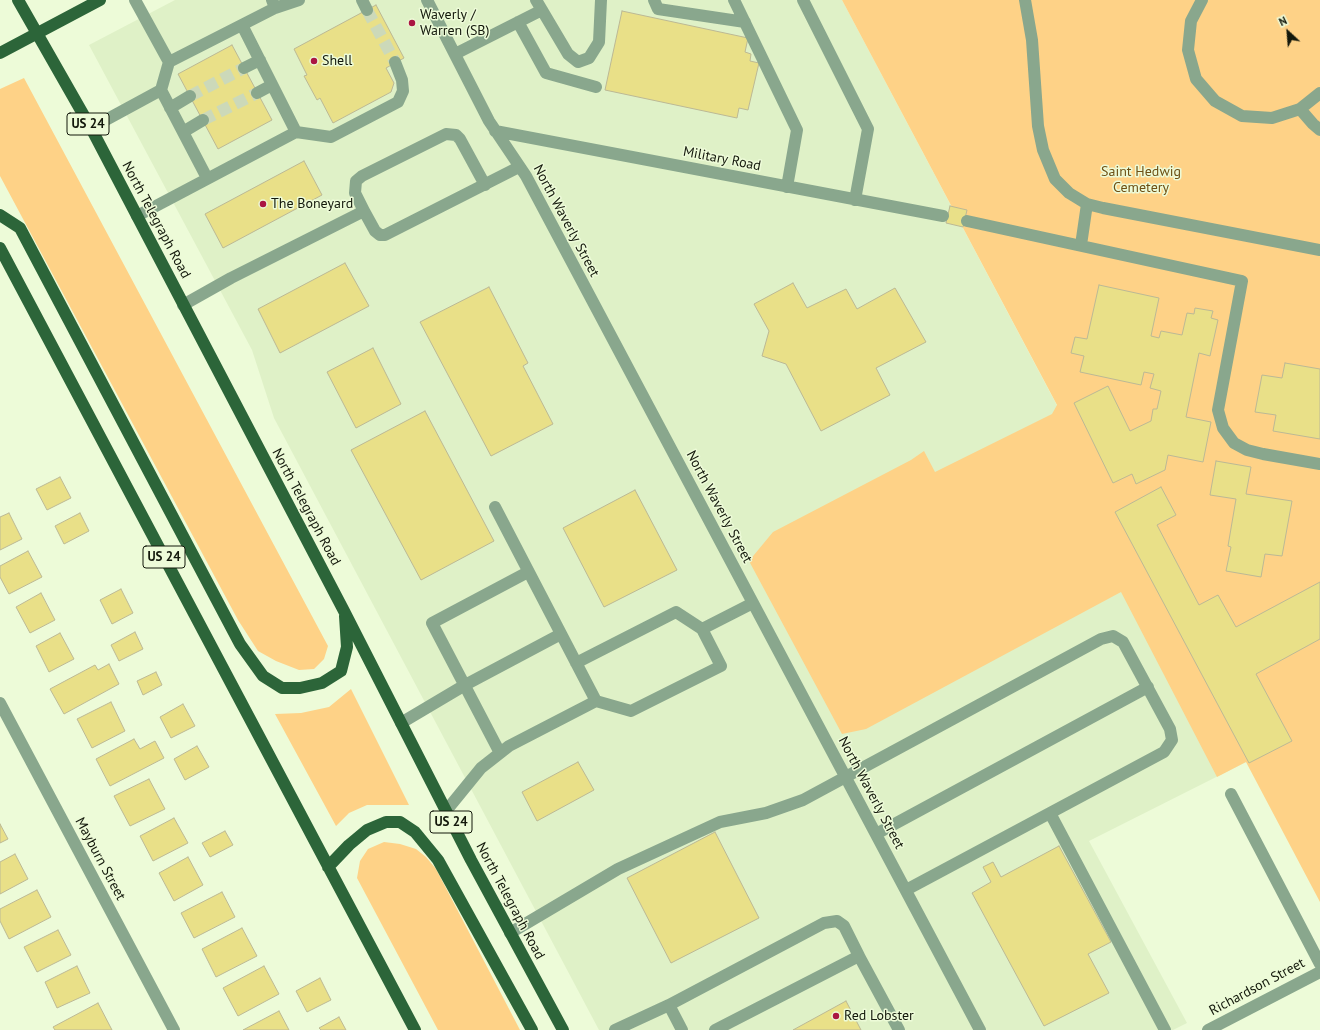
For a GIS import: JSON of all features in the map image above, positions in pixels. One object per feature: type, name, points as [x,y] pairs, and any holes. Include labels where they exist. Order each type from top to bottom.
[{"type":"main road","name":"North Telegraph Road","points":[[18,0],[90,128],[137,216],[344,611],[446,811],[563,1030]]},
{"type":"main road","points":[[0,53],[100,0]]},
{"type":"main road","points":[[0,215],[20,228],[240,644],[263,676],[282,688],[300,688],[322,683],[341,671],[347,647],[344,611]]},
{"type":"main road","name":"US 24","points":[[0,248],[415,1030]]},
{"type":"main road","points":[[328,867],[349,845],[367,830],[386,822],[400,822],[415,832],[438,860],[532,1030]]},
{"type":"street","points":[[135,0],[169,62],[161,90],[207,178]]},
{"type":"street","points":[[169,62],[242,25],[274,4],[300,0]]},
{"type":"street","name":"North Waverly Street","points":[[427,0],[489,121],[533,190],[980,1030]]},
{"type":"street","points":[[455,54],[518,22],[539,5],[568,54],[578,62],[589,58],[599,42],[601,0]]},
{"type":"street","points":[[654,0],[658,9],[745,22]]},
{"type":"street","points":[[734,0],[797,130],[787,187]]},
{"type":"street","points":[[803,0],[868,129],[855,200]]},
{"type":"street","points":[[1025,0],[1032,40],[1038,126],[1043,150],[1055,178],[1069,193],[1087,204],[1320,250]]},
{"type":"street","points":[[1202,0],[1191,21],[1188,50],[1196,79],[1215,101],[1242,116],[1272,118],[1300,109],[1320,93]]},
{"type":"street","points":[[518,22],[546,73],[596,87]]},
{"type":"street","points":[[242,25],[296,132]]},
{"type":"street","points":[[244,68],[260,60]]},
{"type":"street","points":[[137,216],[296,132],[331,137],[398,102],[402,91],[402,80],[395,62]]},
{"type":"street","points":[[257,93],[272,85]]},
{"type":"street","points":[[90,128],[161,90]]},
{"type":"street","points":[[170,108],[190,96]]},
{"type":"street","points":[[1300,109],[1320,130]]},
{"type":"street","points":[[183,132],[203,120]]},
{"type":"street","name":"Military Road","points":[[495,131],[943,216]]},
{"type":"street","points":[[485,185],[460,139],[456,135],[446,134],[362,176],[356,181],[355,193],[375,231],[380,235],[385,235],[485,185],[519,167]]},
{"type":"street","points":[[1080,245],[1087,204]]},
{"type":"street","points":[[184,305],[231,278],[364,210]]},
{"type":"street","points":[[967,221],[1242,281],[1218,410],[1223,428],[1234,443],[1247,450],[1320,464]]},
{"type":"street","points":[[495,507],[596,701]]},
{"type":"street","points":[[500,753],[432,623],[528,572]]},
{"type":"street","points":[[702,629],[753,603]]},
{"type":"street","points":[[446,811],[482,768],[509,746],[596,701],[631,711],[721,666],[702,629],[676,612],[576,663]]},
{"type":"street","points":[[401,723],[465,685],[561,634]]},
{"type":"street","points":[[510,933],[618,869],[720,822],[766,813],[803,800],[1101,639],[1113,636],[1123,642],[1170,728],[1172,740],[1164,752],[906,890]]},
{"type":"street","points":[[876,834],[1148,687]]},
{"type":"street","name":"Mayburn Street","points":[[0,703],[174,1030]]},
{"type":"street","points":[[1231,794],[1320,964]]},
{"type":"street","points":[[1050,813],[1165,1030]]},
{"type":"street","points":[[615,1030],[669,1005],[824,923],[837,921],[844,926],[899,1030]]},
{"type":"street","points":[[715,1030],[859,956]]},
{"type":"street","name":"Richardson Street","points":[[1208,1030],[1320,972]]},
{"type":"street","points":[[669,1005],[682,1030]]},
{"type":"shaded area","points":[[175,0],[842,0],[1246,762],[1089,841],[1187,1023],[1173,1030],[599,1030],[274,418],[252,350],[89,45]]},
{"type":"green space","name":"Saint Hedwig Cemetery","points":[[842,0],[1320,0],[1320,902],[1246,762],[1217,777],[1121,592],[866,729],[842,734],[749,561],[773,532],[911,460],[924,451],[935,472],[1052,414],[1057,405]]},
{"type":"green space","points":[[24,78],[328,646],[324,659],[314,669],[299,670],[276,661],[258,651],[238,620],[0,176],[0,89]]},
{"type":"green space","points":[[351,689],[409,805],[367,805],[349,813],[336,826],[275,714],[301,713],[329,707]]},
{"type":"green space","points":[[384,842],[400,844],[416,849],[426,857],[436,869],[520,1030],[438,1030],[357,878],[360,861],[368,849]]},
{"type":"building","points":[[376,5],[404,58],[386,68],[394,83],[391,92],[333,123],[320,98],[317,100],[304,76],[307,75],[294,49]]},
{"type":"building","points":[[622,11],[748,38],[745,52],[751,54],[750,61],[759,63],[748,110],[739,108],[737,118],[605,90]]},
{"type":"building","points":[[232,45],[272,120],[218,149],[178,74]]},
{"type":"building","name":"The Boneyard","points":[[304,161],[322,195],[223,248],[205,214]]},
{"type":"building","points":[[950,206],[967,210],[963,227],[946,223]]},
{"type":"building","points":[[345,263],[369,306],[280,353],[258,309]]},
{"type":"building","points":[[793,283],[807,308],[846,289],[857,309],[895,288],[926,342],[876,368],[890,395],[821,431],[786,364],[762,356],[769,331],[754,304]]},
{"type":"building","points":[[1099,285],[1159,298],[1151,336],[1159,338],[1161,331],[1182,335],[1187,313],[1194,314],[1195,308],[1213,311],[1211,318],[1218,320],[1210,356],[1199,353],[1186,417],[1211,422],[1203,462],[1168,455],[1165,470],[1136,484],[1132,474],[1113,483],[1074,403],[1108,386],[1130,431],[1151,421],[1153,409],[1157,409],[1161,391],[1150,388],[1154,374],[1144,372],[1141,385],[1080,372],[1084,356],[1071,353],[1075,337],[1087,339]]},
{"type":"building","points":[[489,287],[528,363],[523,366],[553,424],[491,456],[420,322]]},
{"type":"building","points":[[373,348],[401,404],[356,428],[327,372]]},
{"type":"building","points":[[1285,363],[1320,369],[1320,439],[1273,431],[1276,415],[1255,412],[1262,375],[1282,378]]},
{"type":"building","points":[[425,411],[494,541],[421,580],[351,450]]},
{"type":"building","points":[[1216,461],[1251,467],[1246,494],[1292,501],[1282,556],[1265,554],[1261,577],[1226,571],[1231,547],[1228,546],[1236,499],[1210,495]]},
{"type":"building","points":[[60,477],[71,498],[47,510],[36,489]]},
{"type":"building","points":[[1161,487],[1176,515],[1157,525],[1199,605],[1218,595],[1236,627],[1320,582],[1320,639],[1256,674],[1292,741],[1249,763],[1115,512]]},
{"type":"building","points":[[635,490],[677,570],[604,607],[563,528]]},
{"type":"building","points":[[9,513],[22,539],[0,550],[0,517]]},
{"type":"building","points":[[80,513],[89,531],[64,544],[55,526]]},
{"type":"building","points":[[28,551],[42,577],[9,594],[0,577],[0,566]]},
{"type":"building","points":[[121,589],[133,613],[112,624],[100,600]]},
{"type":"building","points":[[41,593],[55,620],[30,633],[16,607]]},
{"type":"building","points":[[135,632],[143,649],[119,661],[111,645]]},
{"type":"building","points":[[60,633],[74,659],[49,672],[36,646]]},
{"type":"building","points":[[109,664],[119,684],[64,714],[50,689],[95,665],[98,670]]},
{"type":"building","points":[[156,672],[162,685],[143,695],[137,681]]},
{"type":"building","points":[[111,702],[125,731],[92,748],[77,719]]},
{"type":"building","points":[[183,704],[195,726],[171,738],[160,717]]},
{"type":"building","points":[[134,739],[140,749],[155,741],[164,758],[110,786],[96,759]]},
{"type":"building","points":[[197,746],[209,767],[185,780],[174,759]]},
{"type":"building","points":[[578,762],[594,790],[537,821],[522,792]]},
{"type":"building","points":[[149,779],[165,809],[130,826],[114,796]]},
{"type":"building","points":[[174,818],[188,843],[153,861],[140,836]]},
{"type":"building","points":[[0,824],[8,839],[0,843]]},
{"type":"building","points":[[225,831],[233,845],[210,857],[202,843]]},
{"type":"building","points":[[715,832],[759,918],[671,963],[627,878]]},
{"type":"building","points":[[1059,846],[1111,942],[1088,954],[1109,993],[1044,1026],[972,893],[991,882],[983,867],[993,862],[1001,877]]},
{"type":"building","points":[[15,854],[28,879],[0,894],[0,862]]},
{"type":"building","points":[[188,857],[203,885],[174,901],[159,873]]},
{"type":"building","points":[[37,890],[51,917],[9,939],[0,921],[0,909]]},
{"type":"building","points":[[222,892],[235,917],[194,938],[181,913]]},
{"type":"building","points":[[242,928],[257,956],[216,977],[202,949]]},
{"type":"building","points":[[58,930],[71,955],[37,972],[24,947]]},
{"type":"building","points":[[77,966],[90,993],[57,1008],[45,982]]},
{"type":"building","points":[[264,966],[279,994],[238,1016],[223,988]]},
{"type":"building","points":[[320,978],[331,1000],[307,1012],[296,991]]},
{"type":"building","name":"Red Lobster","points":[[846,1001],[861,1030],[793,1030]]},
{"type":"building","points":[[98,1003],[112,1030],[55,1030],[53,1027]]},
{"type":"building","points":[[279,1011],[289,1030],[243,1030]]},
{"type":"building","points":[[339,1017],[346,1030],[321,1030],[319,1028]]},
{"type":"tunnel","points":[[367,10],[395,62]]},
{"type":"tunnel","points":[[190,96],[244,68]]},
{"type":"tunnel","points":[[203,120],[257,93]]},
{"type":"place","name":"Waverly / Warren (SB)","points":[[412,23]]},
{"type":"place","name":"Shell","points":[[314,61]]},
{"type":"place","name":"The Boneyard","points":[[263,204]]},
{"type":"place","name":"Red Lobster","points":[[836,1016]]}]
